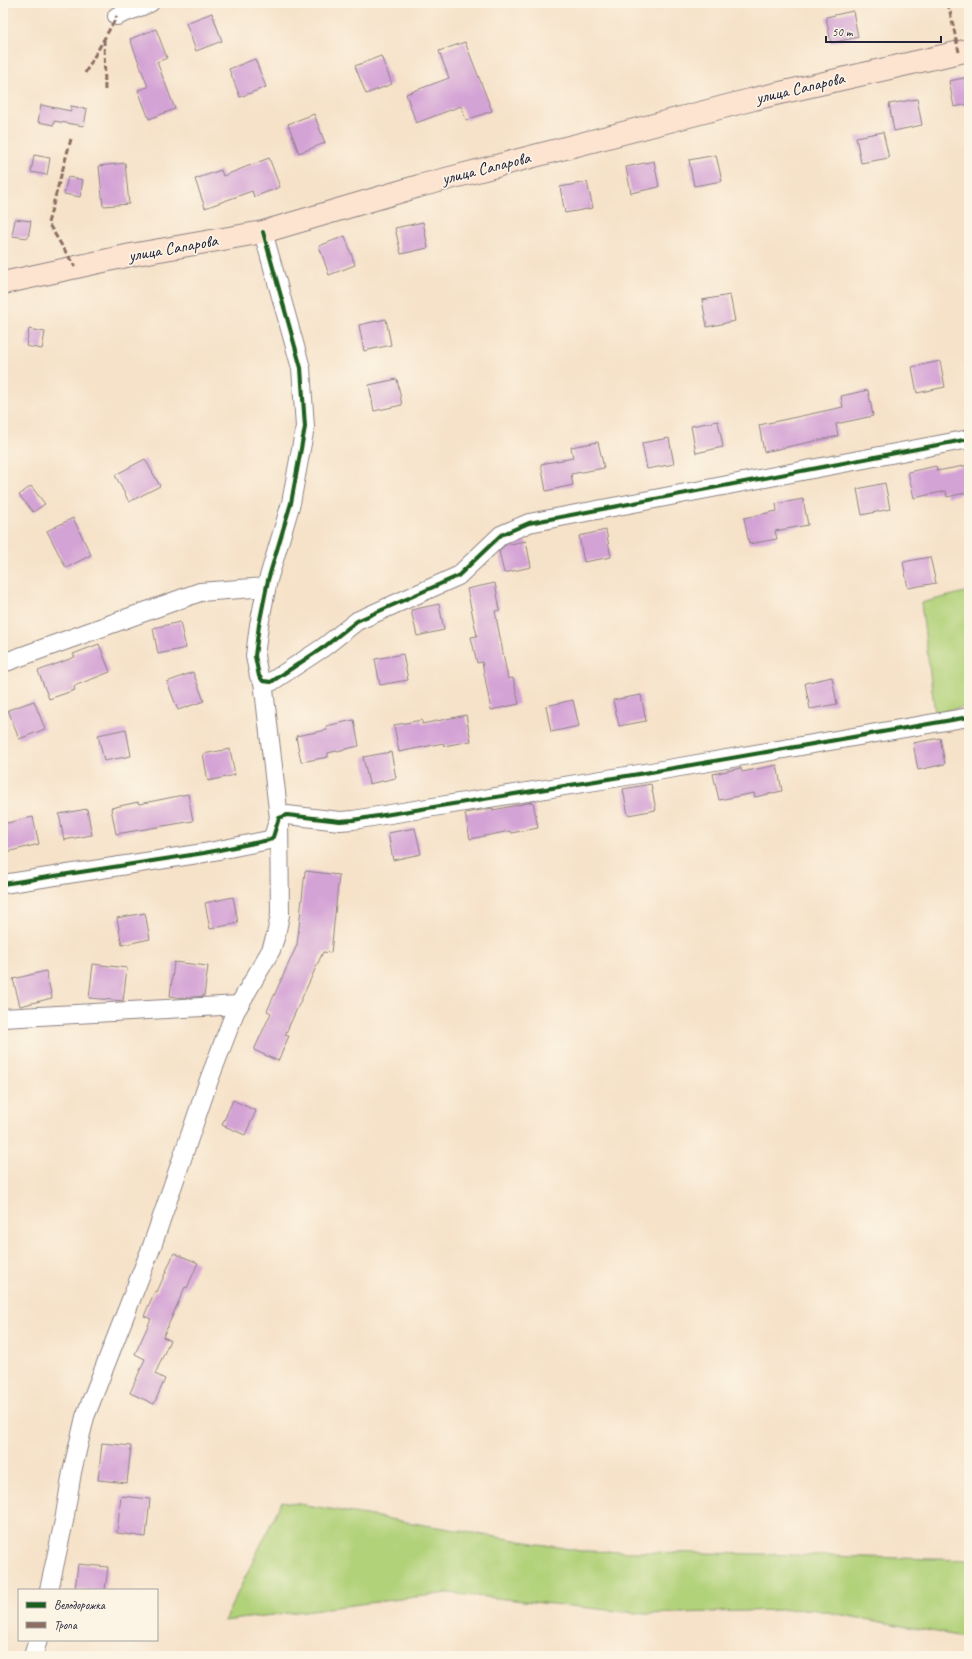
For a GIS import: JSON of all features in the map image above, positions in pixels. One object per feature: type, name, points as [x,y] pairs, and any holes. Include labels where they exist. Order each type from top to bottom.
[{"type":"main road","name":"улица Сапарова","points":[[3,283],[124,257],[262,232],[418,186],[738,103],[969,50]]},
{"type":"street","points":[[117,16],[150,3]]},
{"type":"street","points":[[49,1589],[64,1521],[72,1472],[85,1417],[152,1246],[209,1080],[235,1012],[271,950],[280,915],[279,818],[263,681],[259,676],[255,656],[266,587],[291,503],[305,427],[301,368],[262,232]]},
{"type":"street","points":[[263,681],[271,682],[324,647],[357,621],[458,576],[501,535],[529,522],[969,439]]},
{"type":"street","points":[[3,663],[200,592],[266,587]]},
{"type":"street","points":[[3,884],[204,853],[269,840],[273,837],[279,818],[287,814],[340,821],[353,820],[645,773],[969,716]]},
{"type":"street","points":[[3,1018],[239,1005]]},
{"type":"street","points":[[32,1656],[38,1641]]},
{"type":"green space","points":[[969,591],[969,706],[935,713],[921,603]]},
{"type":"green space","points":[[282,1501],[581,1551],[969,1560],[969,1638],[810,1609],[646,1614],[448,1593],[224,1621]]},
{"type":"building","points":[[853,11],[858,37],[831,43],[826,17]]},
{"type":"building","points":[[212,13],[222,41],[196,51],[186,23]]},
{"type":"building","points":[[156,29],[167,58],[157,62],[175,109],[149,119],[138,90],[148,87],[130,39]]},
{"type":"building","points":[[465,42],[492,111],[466,120],[461,106],[416,123],[406,94],[449,78],[439,51]]},
{"type":"building","points":[[381,56],[392,84],[366,94],[355,66]]},
{"type":"building","points":[[255,59],[266,87],[240,97],[229,69]]},
{"type":"building","points":[[969,77],[969,104],[954,107],[949,81]]},
{"type":"building","points":[[917,99],[922,125],[894,131],[889,104]]},
{"type":"building","points":[[41,105],[71,111],[71,106],[87,109],[84,126],[54,121],[54,125],[38,122]]},
{"type":"building","points":[[314,114],[325,143],[299,153],[288,124]]},
{"type":"building","points":[[883,132],[889,158],[861,163],[856,137]]},
{"type":"building","points":[[34,155],[50,158],[47,175],[31,172]]},
{"type":"building","points":[[716,155],[722,181],[694,186],[689,160]]},
{"type":"building","points":[[269,158],[280,187],[254,197],[252,191],[205,208],[195,179],[221,170],[223,176]]},
{"type":"building","points":[[654,161],[659,187],[631,193],[626,167]]},
{"type":"building","points":[[125,163],[129,204],[103,206],[99,166]]},
{"type":"building","points":[[68,177],[83,180],[80,197],[64,194]]},
{"type":"building","points":[[587,182],[593,208],[565,213],[560,187]]},
{"type":"building","points":[[15,219],[31,221],[28,238],[12,236]]},
{"type":"building","points":[[423,222],[428,248],[401,254],[395,228]]},
{"type":"building","points":[[345,236],[355,265],[329,275],[319,246]]},
{"type":"building","points":[[730,295],[735,321],[707,327],[702,300]]},
{"type":"building","points":[[386,319],[391,345],[364,351],[359,325]]},
{"type":"building","points":[[29,329],[45,332],[42,349],[26,346]]},
{"type":"building","points":[[940,361],[945,387],[917,393],[912,367]]},
{"type":"building","points":[[397,379],[402,405],[374,411],[369,385]]},
{"type":"building","points":[[868,390],[873,416],[836,424],[838,436],[764,452],[759,425],[843,407],[841,396]]},
{"type":"building","points":[[718,421],[723,447],[696,453],[691,426]]},
{"type":"building","points":[[669,438],[674,464],[647,469],[642,443]]},
{"type":"building","points":[[598,442],[604,468],[571,474],[573,485],[546,491],[541,464],[573,458],[571,447]]},
{"type":"building","points":[[145,459],[160,486],[129,502],[115,475]]},
{"type":"building","points":[[969,465],[969,492],[947,497],[946,491],[914,498],[908,472],[936,466],[937,471]]},
{"type":"building","points":[[885,483],[890,509],[862,515],[857,489]]},
{"type":"building","points":[[31,486],[45,504],[33,512],[19,495]]},
{"type":"building","points":[[803,499],[808,525],[775,531],[777,539],[749,544],[744,518],[777,511],[776,504]]},
{"type":"building","points":[[73,518],[91,555],[66,568],[47,531]]},
{"type":"building","points":[[606,530],[611,557],[584,562],[579,536]]},
{"type":"building","points":[[526,541],[531,567],[504,573],[499,551],[505,545]]},
{"type":"building","points":[[930,557],[936,583],[908,588],[903,562]]},
{"type":"building","points":[[495,583],[500,610],[495,611],[508,679],[513,678],[519,704],[491,710],[482,662],[477,663],[471,637],[477,636],[467,589]]},
{"type":"building","points":[[439,604],[444,630],[417,636],[411,610]]},
{"type":"building","points":[[180,622],[186,648],[158,654],[153,628]]},
{"type":"building","points":[[99,644],[110,672],[74,686],[75,690],[49,699],[38,671],[75,657],[73,654]]},
{"type":"building","points":[[403,654],[408,680],[380,685],[375,659]]},
{"type":"building","points":[[193,672],[204,701],[178,710],[167,682]]},
{"type":"building","points":[[832,677],[837,704],[810,709],[805,683]]},
{"type":"building","points":[[641,695],[646,721],[619,726],[613,700]]},
{"type":"building","points":[[573,700],[579,726],[551,732],[546,706]]},
{"type":"building","points":[[34,701],[45,729],[19,739],[8,710]]},
{"type":"building","points":[[466,715],[471,741],[444,746],[443,743],[399,752],[394,725],[422,720],[422,724]]},
{"type":"building","points":[[354,720],[359,746],[328,753],[328,757],[301,762],[296,736],[327,730],[326,726]]},
{"type":"building","points":[[126,729],[131,756],[104,761],[98,735]]},
{"type":"building","points":[[940,738],[945,764],[918,770],[913,743]]},
{"type":"building","points":[[230,749],[235,775],[208,781],[203,754]]},
{"type":"building","points":[[391,752],[396,778],[369,784],[363,757]]},
{"type":"building","points":[[777,765],[782,791],[755,797],[754,793],[719,800],[713,774],[741,768],[742,772]]},
{"type":"building","points":[[651,784],[656,810],[628,815],[623,789]]},
{"type":"building","points":[[188,794],[193,821],[116,834],[111,808]]},
{"type":"building","points":[[533,802],[538,828],[511,833],[510,831],[470,839],[465,813],[493,808],[493,810]]},
{"type":"building","points":[[87,809],[92,835],[64,840],[59,814]]},
{"type":"building","points":[[33,817],[39,844],[7,852],[3,836],[3,824]]},
{"type":"building","points":[[415,828],[421,854],[393,860],[388,833]]},
{"type":"building","points":[[305,871],[339,875],[331,953],[323,952],[285,1035],[289,1036],[278,1061],[254,1050],[271,1013],[267,1011],[297,945]]},
{"type":"building","points":[[233,897],[238,923],[210,929],[205,903]]},
{"type":"building","points":[[145,913],[150,939],[122,945],[117,918]]},
{"type":"building","points":[[174,962],[208,966],[204,996],[184,998],[170,996]]},
{"type":"building","points":[[93,964],[127,968],[123,1001],[89,998]]},
{"type":"building","points":[[46,971],[52,998],[20,1006],[13,979]]},
{"type":"building","points":[[233,1100],[256,1111],[245,1135],[222,1125]]},
{"type":"building","points":[[174,1253],[198,1263],[187,1288],[185,1287],[163,1337],[170,1340],[155,1374],[165,1379],[154,1404],[130,1393],[145,1359],[135,1354],[151,1319],[144,1316],[155,1291],[157,1292]]},
{"type":"building","points":[[102,1443],[131,1446],[127,1483],[98,1480]]},
{"type":"building","points":[[121,1496],[150,1499],[146,1537],[117,1533]]},
{"type":"building","points":[[78,1564],[108,1567],[105,1589],[75,1589]]},
{"type":"marked path","points":[[948,3],[959,52]]},
{"type":"marked path","points":[[85,73],[117,16]]},
{"type":"marked path","points":[[104,39],[105,91]]},
{"type":"marked path","points":[[71,139],[48,223],[75,267]]},
{"type":"cycle path","points":[[263,232],[301,368],[305,427],[291,503],[268,580],[259,625],[255,656],[259,676],[263,681],[271,682],[324,647],[357,621],[458,576],[501,535],[529,523],[969,439]]},
{"type":"cycle path","points":[[3,884],[204,853],[269,840],[273,837],[279,818],[287,815],[340,821],[353,820],[645,773],[969,717]]}]
